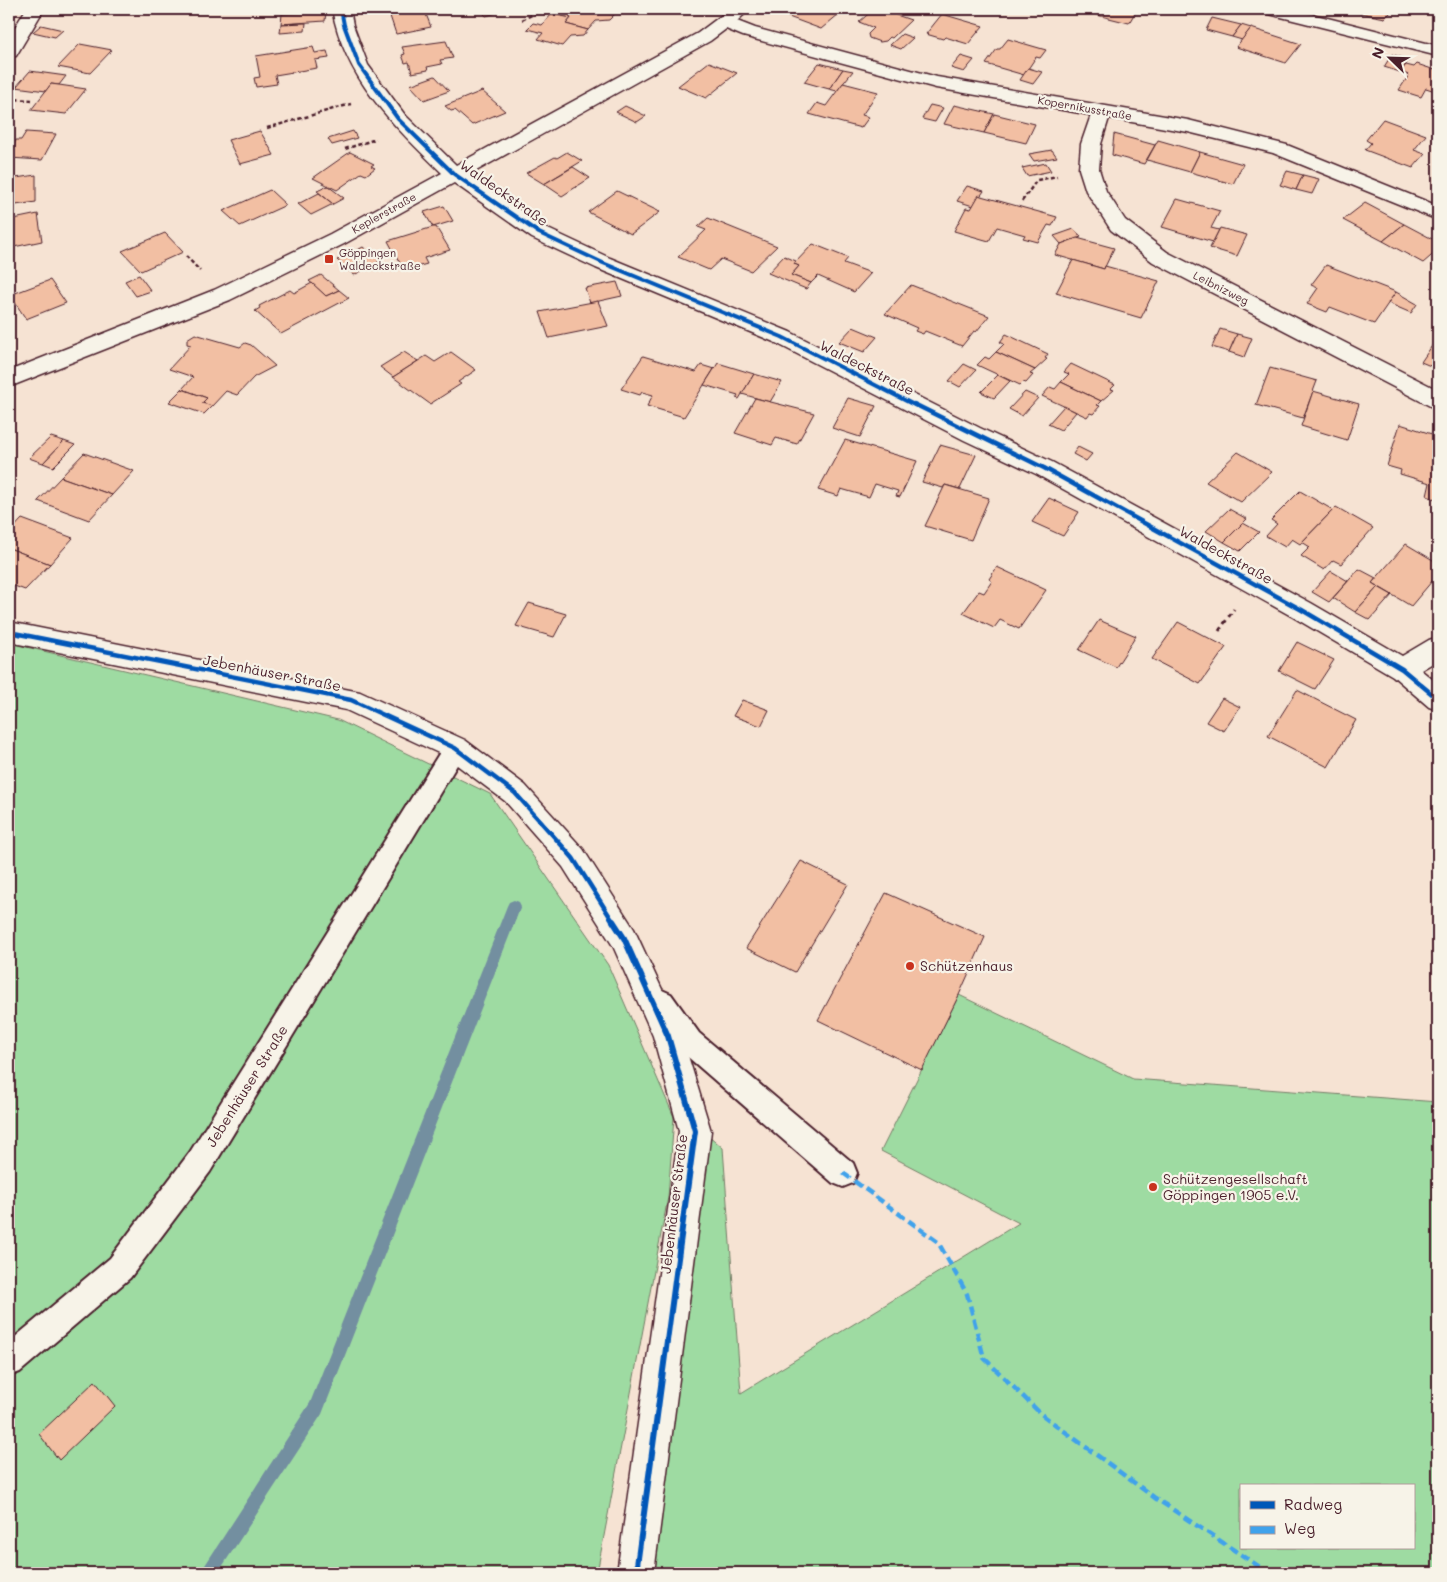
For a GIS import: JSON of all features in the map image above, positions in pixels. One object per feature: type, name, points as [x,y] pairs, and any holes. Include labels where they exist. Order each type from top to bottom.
[{"type":"street","points":[[9,52],[36,9]]},
{"type":"street","name":"Waldeckstraße","points":[[341,9],[344,24],[359,65],[398,119],[454,174],[539,233],[603,263],[782,337],[1044,468],[1302,610],[1402,669],[1438,699]]},
{"type":"street","name":"Keplerstraße","points":[[9,379],[222,296],[337,239],[704,37],[741,9]]},
{"type":"street","points":[[1271,9],[1438,51]]},
{"type":"street","name":"Kopernikusstraße","points":[[724,22],[749,32],[936,82],[1188,126],[1280,149],[1374,186],[1438,214]]},
{"type":"street","name":"Leibnizweg","points":[[1101,112],[1091,144],[1089,169],[1096,192],[1118,225],[1160,257],[1438,400]]},
{"type":"street","name":"Jebenhäuser Straße","points":[[9,632],[351,700],[455,748],[515,793],[572,858],[624,938],[668,1036],[695,1131],[636,1573]]},
{"type":"street","points":[[1402,669],[1438,647]]},
{"type":"lane","name":"Jebenhäuser Straße","points":[[9,1361],[120,1268],[200,1162],[455,748]]},
{"type":"lane","points":[[624,938],[659,998],[690,1042],[843,1173]]},
{"type":"path","points":[[522,20],[543,9]]},
{"type":"path","points":[[267,128],[381,96]]},
{"type":"path","points":[[9,99],[32,100]]},
{"type":"path","points":[[1022,201],[1037,180],[1089,169]]},
{"type":"green space","points":[[9,643],[338,720],[490,794],[608,965],[674,1117],[668,1197],[597,1573],[9,1573]]},
{"type":"green space","points":[[959,995],[1133,1079],[1438,1102],[1438,1573],[653,1573],[707,1134],[723,1148],[741,1393],[1019,1223],[881,1151]]},
{"type":"building","points":[[424,9],[431,27],[396,34],[388,10]]},
{"type":"building","points":[[479,9],[493,9],[496,13],[486,16]]},
{"type":"building","points":[[557,9],[591,9],[614,15],[609,20],[596,21],[588,30],[566,24],[571,18],[552,14]]},
{"type":"building","points":[[590,9],[619,9],[614,15]]},
{"type":"building","points":[[794,9],[826,9],[839,14],[821,29],[786,16]]},
{"type":"building","points":[[874,9],[911,20],[892,38],[890,37],[886,41],[880,42],[869,38],[868,34],[874,28],[859,22]]},
{"type":"building","points":[[1083,9],[1137,9],[1129,23],[1081,11]]},
{"type":"building","points":[[1356,9],[1394,9],[1385,18],[1355,12]]},
{"type":"building","points":[[326,11],[325,21],[281,24],[282,14]]},
{"type":"building","points":[[552,14],[571,18],[566,24],[588,30],[583,36],[570,37],[562,46],[538,39],[543,33],[527,29],[533,23],[542,25]]},
{"type":"building","points":[[942,14],[983,26],[968,44],[926,34]]},
{"type":"building","points":[[1212,18],[1241,25],[1232,37],[1206,30]]},
{"type":"building","points":[[306,23],[305,31],[280,33],[281,24]]},
{"type":"building","points":[[41,25],[63,30],[55,37],[33,32]]},
{"type":"building","points":[[1241,25],[1251,28],[1242,40],[1232,37]]},
{"type":"building","points":[[1251,28],[1301,44],[1286,63],[1236,47]]},
{"type":"building","points":[[902,34],[913,38],[901,49],[890,45]]},
{"type":"building","points":[[1008,39],[1046,50],[1040,58],[1036,57],[1024,75],[986,64],[997,49],[1000,49]]},
{"type":"building","points":[[446,41],[453,58],[440,60],[442,64],[427,67],[428,70],[412,73],[409,62],[405,63],[402,55],[405,54],[402,47]]},
{"type":"building","points":[[80,44],[112,50],[90,73],[58,67]]},
{"type":"building","points":[[313,47],[315,53],[327,51],[329,58],[315,60],[317,68],[275,75],[277,84],[256,87],[254,78],[260,77],[256,56]]},
{"type":"building","points":[[1392,54],[1409,60],[1400,72],[1384,67]]},
{"type":"building","points":[[961,56],[974,60],[964,72],[951,68]]},
{"type":"building","points":[[709,62],[737,73],[706,98],[678,86]]},
{"type":"building","points":[[819,63],[843,69],[829,89],[804,82]]},
{"type":"building","points":[[1417,64],[1438,71],[1438,92],[1426,88],[1421,97],[1399,90],[1409,75],[1400,72],[1406,65],[1414,67]]},
{"type":"building","points":[[1028,68],[1042,72],[1033,84],[1020,80]]},
{"type":"building","points":[[843,69],[853,71],[837,91],[829,89]]},
{"type":"building","points":[[30,71],[66,76],[59,85],[51,84],[46,91],[16,87]]},
{"type":"building","points":[[435,76],[449,91],[424,100],[410,85]]},
{"type":"building","points":[[843,83],[878,92],[862,115],[869,117],[861,128],[809,114],[817,103],[826,106]]},
{"type":"building","points":[[51,84],[86,89],[66,114],[31,110]]},
{"type":"building","points":[[482,91],[505,111],[472,125],[455,110],[451,111],[445,106]]},
{"type":"building","points":[[930,105],[943,108],[935,122],[922,119]]},
{"type":"building","points":[[954,105],[994,114],[984,133],[944,124]]},
{"type":"building","points":[[625,106],[646,116],[637,122],[616,112]]},
{"type":"building","points":[[994,114],[1035,124],[1026,143],[984,133]]},
{"type":"building","points":[[1383,119],[1426,135],[1414,150],[1425,154],[1413,168],[1365,150],[1371,143],[1366,140]]},
{"type":"building","points":[[260,131],[274,155],[240,164],[228,140]]},
{"type":"building","points":[[353,131],[357,138],[332,145],[328,139]]},
{"type":"building","points":[[26,132],[56,134],[42,160],[9,158],[9,153],[16,140],[21,140]]},
{"type":"building","points":[[1114,134],[1155,145],[1144,164],[1112,155]]},
{"type":"building","points":[[1158,140],[1200,152],[1190,172],[1147,160]]},
{"type":"building","points":[[1052,150],[1057,157],[1034,161],[1029,154]]},
{"type":"building","points":[[350,152],[374,164],[371,166],[375,168],[366,175],[361,173],[337,190],[313,178]]},
{"type":"building","points":[[567,152],[582,161],[544,184],[526,173],[555,157],[557,158]]},
{"type":"building","points":[[1200,152],[1243,164],[1233,184],[1190,172]]},
{"type":"building","points":[[1046,163],[1051,171],[1027,176],[1022,168]]},
{"type":"building","points":[[573,167],[590,178],[562,196],[544,184]]},
{"type":"building","points":[[1287,171],[1303,175],[1296,190],[1280,185]]},
{"type":"building","points":[[36,175],[36,202],[9,206],[9,179]]},
{"type":"building","points":[[1303,175],[1319,179],[1312,194],[1296,190]]},
{"type":"building","points":[[328,186],[344,198],[333,204],[317,191]]},
{"type":"building","points":[[967,186],[984,191],[973,206],[957,201]]},
{"type":"building","points":[[270,190],[286,205],[240,226],[223,211]]},
{"type":"building","points":[[617,191],[660,212],[631,234],[588,212]]},
{"type":"building","points":[[319,193],[333,204],[311,215],[298,204]]},
{"type":"building","points":[[979,195],[1057,217],[1052,226],[1048,225],[1038,242],[1023,238],[1025,235],[997,227],[989,241],[954,231],[966,208],[971,209]]},
{"type":"building","points":[[1177,199],[1220,211],[1211,228],[1219,230],[1213,242],[1162,227]]},
{"type":"building","points":[[1365,203],[1404,224],[1383,241],[1343,220]]},
{"type":"building","points":[[444,206],[453,221],[433,227],[424,212]]},
{"type":"building","points":[[38,214],[42,241],[9,248],[9,220]]},
{"type":"building","points":[[708,218],[777,246],[751,271],[721,259],[709,270],[678,257],[706,230],[698,227]]},
{"type":"building","points":[[1404,224],[1438,242],[1438,250],[1423,263],[1383,241]]},
{"type":"building","points":[[436,227],[450,250],[424,258],[427,264],[409,269],[406,264],[401,265],[388,241]]},
{"type":"building","points":[[1220,228],[1247,235],[1237,256],[1210,248]]},
{"type":"building","points":[[1074,229],[1081,237],[1061,244],[1054,236]]},
{"type":"building","points":[[165,233],[183,252],[141,271],[122,251]]},
{"type":"building","points":[[1077,238],[1114,248],[1104,269],[1055,255],[1061,244]]},
{"type":"building","points":[[813,244],[848,258],[844,263],[871,273],[854,292],[818,276],[811,283],[791,275],[799,266],[794,264]]},
{"type":"building","points":[[363,247],[380,261],[367,268],[350,254]]},
{"type":"building","points":[[350,254],[367,268],[354,275],[337,260]]},
{"type":"building","points":[[784,256],[796,261],[794,264],[799,266],[791,275],[811,283],[806,289],[768,273]]},
{"type":"building","points":[[1073,260],[1104,269],[1105,266],[1159,281],[1141,318],[1056,293]]},
{"type":"building","points":[[1326,265],[1396,292],[1374,324],[1330,307],[1327,312],[1307,304],[1318,288],[1311,285]]},
{"type":"building","points":[[139,275],[151,291],[136,296],[125,281]]},
{"type":"building","points":[[321,275],[339,290],[326,296],[309,281]]},
{"type":"building","points":[[50,280],[66,303],[26,319],[10,295]]},
{"type":"building","points":[[617,282],[622,296],[590,303],[585,288]]},
{"type":"building","points":[[312,283],[326,296],[339,290],[349,298],[281,334],[255,311],[260,308],[259,306],[290,290],[294,293]]},
{"type":"building","points":[[911,285],[989,316],[962,346],[925,331],[923,334],[915,331],[917,328],[885,314]]},
{"type":"building","points":[[1396,292],[1417,304],[1411,313],[1388,303]]},
{"type":"building","points":[[598,301],[608,326],[549,338],[540,312]]},
{"type":"building","points":[[853,327],[877,337],[864,352],[839,342]]},
{"type":"building","points":[[1220,329],[1237,334],[1229,352],[1212,347]]},
{"type":"building","points":[[1438,329],[1438,337],[1434,335]]},
{"type":"building","points":[[195,334],[240,347],[245,343],[251,345],[275,366],[254,377],[237,395],[226,391],[212,406],[202,403],[207,398],[182,389],[193,377],[169,369],[191,345],[187,344],[187,339]]},
{"type":"building","points":[[1006,334],[1048,354],[1045,358],[1047,359],[1035,370],[996,352],[1004,344],[1000,342]]},
{"type":"building","points":[[1237,334],[1252,338],[1244,357],[1229,352]]},
{"type":"building","points":[[1438,337],[1438,372],[1432,369],[1433,367],[1421,362]]},
{"type":"building","points":[[404,352],[418,361],[393,377],[380,367]]},
{"type":"building","points":[[451,352],[476,370],[458,382],[461,384],[430,404],[393,377],[426,356],[435,362]]},
{"type":"building","points":[[996,352],[1035,370],[1030,374],[1033,375],[1026,383],[1023,382],[1020,385],[977,365],[985,357],[989,359]]},
{"type":"building","points":[[643,356],[696,372],[701,365],[714,369],[684,417],[647,406],[653,395],[642,392],[640,395],[621,389]]},
{"type":"building","points":[[718,363],[754,374],[739,399],[736,398],[738,395],[704,385]]},
{"type":"building","points":[[964,364],[976,370],[960,387],[949,381]]},
{"type":"building","points":[[1071,364],[1115,385],[1111,389],[1114,390],[1101,401],[1061,382],[1069,374],[1064,372]]},
{"type":"building","points":[[1270,368],[1317,381],[1303,418],[1256,405]]},
{"type":"building","points":[[754,374],[782,382],[770,402],[742,394]]},
{"type":"building","points":[[998,375],[1010,381],[994,398],[981,392]]},
{"type":"building","points":[[1061,382],[1101,401],[1097,405],[1100,406],[1093,414],[1090,413],[1087,417],[1042,396],[1050,387],[1055,389]]},
{"type":"building","points":[[182,389],[207,398],[202,403],[212,406],[204,414],[169,402]]},
{"type":"building","points":[[1313,391],[1359,404],[1347,440],[1301,426]]},
{"type":"building","points":[[1025,392],[1038,398],[1022,416],[1009,409]]},
{"type":"building","points":[[755,398],[814,413],[797,444],[776,438],[772,445],[735,433]]},
{"type":"building","points":[[848,398],[876,406],[860,437],[832,428]]},
{"type":"building","points":[[1064,406],[1076,412],[1061,430],[1048,424]]},
{"type":"building","points":[[1400,424],[1438,436],[1438,500],[1427,496],[1430,483],[1400,474],[1401,470],[1387,466]]},
{"type":"building","points":[[51,437],[64,441],[43,463],[29,458]]},
{"type":"building","points":[[845,440],[917,461],[900,497],[896,496],[898,491],[875,484],[869,497],[841,489],[838,496],[818,490]]},
{"type":"building","points":[[64,441],[75,445],[53,467],[43,463]]},
{"type":"building","points":[[940,445],[976,455],[960,489],[945,485],[943,488],[922,482]]},
{"type":"building","points":[[1078,447],[1092,454],[1086,461],[1073,454]]},
{"type":"building","points":[[1238,452],[1272,472],[1241,502],[1206,482]]},
{"type":"building","points":[[84,453],[134,471],[112,495],[61,477]]},
{"type":"building","points":[[61,477],[112,495],[89,520],[38,501]]},
{"type":"building","points":[[945,485],[989,498],[971,540],[925,526]]},
{"type":"building","points":[[1300,491],[1333,510],[1300,544],[1292,539],[1285,547],[1266,536],[1277,524],[1271,520]]},
{"type":"building","points":[[1049,498],[1079,512],[1063,536],[1032,522]]},
{"type":"building","points":[[1336,507],[1373,528],[1341,564],[1333,560],[1324,570],[1301,556],[1310,547],[1302,542]]},
{"type":"building","points":[[1229,509],[1247,519],[1224,542],[1206,531]]},
{"type":"building","points":[[22,519],[73,538],[50,564],[9,548],[9,533]]},
{"type":"building","points":[[1243,523],[1259,532],[1240,551],[1224,542]]},
{"type":"building","points":[[1406,544],[1438,563],[1438,574],[1411,606],[1372,583]]},
{"type":"building","points":[[9,548],[50,564],[25,590],[9,584]]},
{"type":"building","points":[[997,567],[1046,590],[1019,629],[1000,620],[994,628],[963,613],[979,591],[984,593],[992,581],[989,579]]},
{"type":"building","points":[[1359,569],[1376,578],[1372,583],[1378,587],[1355,612],[1333,598]]},
{"type":"building","points":[[1331,571],[1348,581],[1329,602],[1312,592]]},
{"type":"building","points":[[1378,587],[1392,595],[1370,620],[1355,612]]},
{"type":"building","points":[[529,603],[566,614],[554,637],[516,626]]},
{"type":"building","points":[[1099,620],[1136,636],[1116,667],[1079,650]]},
{"type":"building","points":[[1178,622],[1226,647],[1200,684],[1152,659]]},
{"type":"building","points":[[1297,642],[1334,660],[1315,689],[1279,671]]},
{"type":"building","points":[[1297,690],[1356,720],[1328,767],[1268,736]]},
{"type":"building","points":[[1222,698],[1240,707],[1224,731],[1206,722]]},
{"type":"building","points":[[742,700],[769,710],[761,726],[733,716]]},
{"type":"building","points":[[801,861],[848,884],[795,972],[746,948]]},
{"type":"building","name":"Schützenhaus","points":[[886,893],[985,937],[922,1070],[818,1020]]},
{"type":"building","points":[[95,1381],[115,1406],[59,1460],[39,1434]]},
{"type":"waterway","points":[[208,1573],[316,1408],[514,906]]},
{"type":"marked path","points":[[843,1173],[938,1242],[967,1294],[984,1358],[1041,1414],[1155,1498],[1269,1573]]},
{"type":"cycle path","points":[[341,9],[344,25],[359,65],[398,119],[454,174],[539,233],[603,263],[782,337],[972,434],[1044,468],[1302,610],[1402,669],[1438,699]]},
{"type":"cycle path","points":[[9,632],[351,700],[455,748],[515,793],[573,858],[624,938],[668,1036],[695,1131],[636,1573]]},
{"type":"place","name":"Göppingen Waldeckstraße","points":[[329,259]]},
{"type":"place","name":"Schützenhaus","points":[[910,966]]},
{"type":"place","name":"Schützengesellschaft Göppingen 1905 e.V.","points":[[1153,1187]]}]
